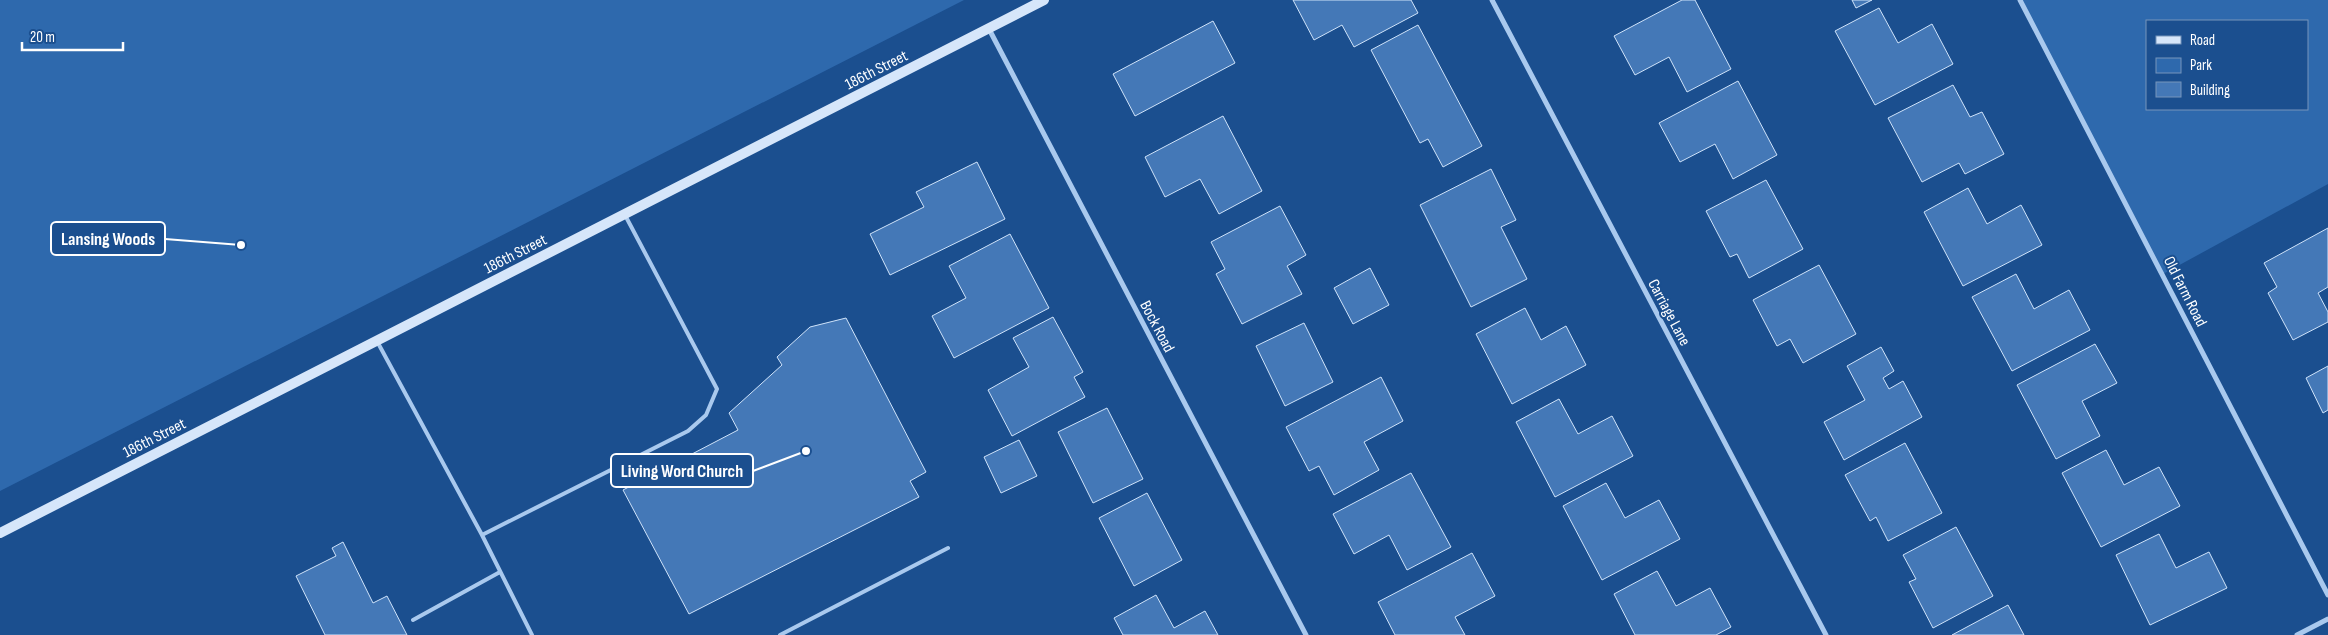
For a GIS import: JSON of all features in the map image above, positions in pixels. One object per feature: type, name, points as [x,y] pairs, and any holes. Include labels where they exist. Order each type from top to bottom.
[{"type":"street","name":"186th Street","points":[[0,532],[1044,0]]},
{"type":"street","name":"Carriage Lane","points":[[1492,0],[1826,635]]},
{"type":"street","name":"Old Farm Road","points":[[2020,0],[2328,595]]},
{"type":"street","name":"Bock Road","points":[[988,28],[1306,635]]},
{"type":"street","points":[[2297,635],[2328,619]]},
{"type":"lane","points":[[482,535],[688,431],[706,415],[717,389],[624,214]]},
{"type":"lane","points":[[377,340],[482,535],[532,635]]},
{"type":"lane","points":[[780,635],[948,548]]},
{"type":"lane","points":[[413,620],[500,572]]},
{"type":"green space","points":[[0,0],[964,0],[0,491]]},
{"type":"green space","points":[[2020,0],[2328,0],[2328,184],[2163,274]]},
{"type":"building","points":[[1293,0],[1411,0],[1418,13],[1354,47],[1342,25],[1314,40]]},
{"type":"building","points":[[1682,0],[1695,0],[1731,69],[1687,92],[1669,57],[1635,75],[1614,36]]},
{"type":"building","points":[[1852,0],[1872,0],[1856,8]]},
{"type":"building","points":[[1879,8],[1898,43],[1932,24],[1953,64],[1875,105],[1835,31]]},
{"type":"building","points":[[1213,21],[1235,63],[1135,116],[1113,74]]},
{"type":"building","points":[[1418,25],[1482,146],[1443,167],[1428,139],[1420,143],[1371,50]]},
{"type":"building","points":[[1738,81],[1777,155],[1733,179],[1715,144],[1680,162],[1659,123]]},
{"type":"building","points":[[1953,85],[1970,117],[1982,112],[2004,154],[1965,174],[1959,163],[1922,182],[1888,118]]},
{"type":"building","points":[[1223,116],[1262,191],[1219,214],[1200,179],[1165,197],[1145,157]]},
{"type":"building","points":[[977,162],[1005,219],[890,275],[870,234],[924,207],[916,192]]},
{"type":"building","points":[[1491,169],[1516,220],[1501,227],[1527,279],[1471,307],[1420,205]]},
{"type":"building","points":[[1766,180],[1803,249],[1749,278],[1737,254],[1730,257],[1706,211]]},
{"type":"building","points":[[1968,188],[1987,224],[2021,205],[2042,245],[1963,286],[1924,212]]},
{"type":"building","points":[[1280,206],[1306,255],[1287,266],[1302,294],[1242,324],[1216,274],[1225,269],[1211,242]]},
{"type":"building","points":[[2328,228],[2328,287],[2318,293],[2328,312],[2328,322],[2293,340],[2268,293],[2277,287],[2264,263]]},
{"type":"building","points":[[1010,234],[1049,308],[954,358],[932,316],[966,298],[949,266]]},
{"type":"building","points":[[1819,265],[1856,334],[1803,363],[1790,339],[1777,346],[1753,300]]},
{"type":"building","points":[[1370,268],[1389,305],[1353,324],[1334,288]]},
{"type":"building","points":[[2016,274],[2034,309],[2069,290],[2090,330],[2012,371],[1972,297]]},
{"type":"building","points":[[1525,308],[1541,340],[1566,326],[1586,365],[1512,404],[1476,334]]},
{"type":"building","points":[[1053,317],[1083,372],[1074,377],[1085,397],[1012,436],[988,390],[1029,367],[1013,338]]},
{"type":"building","points":[[846,318],[926,472],[910,481],[919,497],[689,614],[623,490],[738,430],[729,413],[782,365],[777,357],[810,327]]},
{"type":"building","points":[[1304,323],[1333,382],[1285,406],[1256,346]]},
{"type":"building","points":[[2095,344],[2117,383],[2082,401],[2100,436],[2056,459],[2017,385]]},
{"type":"building","points":[[1881,347],[1894,371],[1883,378],[1889,389],[1903,381],[1922,417],[1844,460],[1824,422],[1865,400],[1847,366]]},
{"type":"building","points":[[2328,366],[2328,410],[2323,413],[2306,378]]},
{"type":"building","points":[[1381,377],[1403,421],[1364,442],[1379,470],[1334,495],[1319,466],[1309,471],[1286,427]]},
{"type":"building","points":[[1559,399],[1578,434],[1612,416],[1633,456],[1555,497],[1516,422]]},
{"type":"building","points":[[1107,408],[1143,479],[1093,503],[1058,432]]},
{"type":"building","points":[[1019,440],[1037,476],[1001,493],[984,457]]},
{"type":"building","points":[[1905,443],[1942,513],[1888,541],[1876,517],[1870,521],[1845,475]]},
{"type":"building","points":[[2106,450],[2124,485],[2159,467],[2180,506],[2101,547],[2062,473]]},
{"type":"building","points":[[1411,473],[1451,547],[1407,570],[1389,535],[1354,554],[1333,514]]},
{"type":"building","points":[[1606,483],[1625,518],[1659,500],[1680,539],[1602,580],[1563,506]]},
{"type":"building","points":[[1147,493],[1182,560],[1134,586],[1099,518]]},
{"type":"building","points":[[1956,527],[1993,596],[1933,628],[1909,582],[1916,579],[1903,555]]},
{"type":"building","points":[[2159,534],[2176,568],[2209,552],[2227,588],[2150,625],[2116,555]]},
{"type":"building","points":[[343,542],[373,603],[387,596],[407,635],[325,635],[296,576],[336,556],[332,548]]},
{"type":"building","points":[[1472,553],[1495,596],[1455,617],[1465,635],[1395,635],[1378,602]]},
{"type":"building","points":[[1657,571],[1676,606],[1710,588],[1731,627],[1716,635],[1635,635],[1614,594]]},
{"type":"building","points":[[1156,595],[1174,628],[1205,611],[1218,635],[1123,635],[1114,618]]},
{"type":"building","points":[[2008,605],[2024,635],[1952,635]]},
{"type":"place","name":"Lansing Woods","points":[[241,245]]},
{"type":"place","name":"Living Word Church","points":[[806,451]]}]
